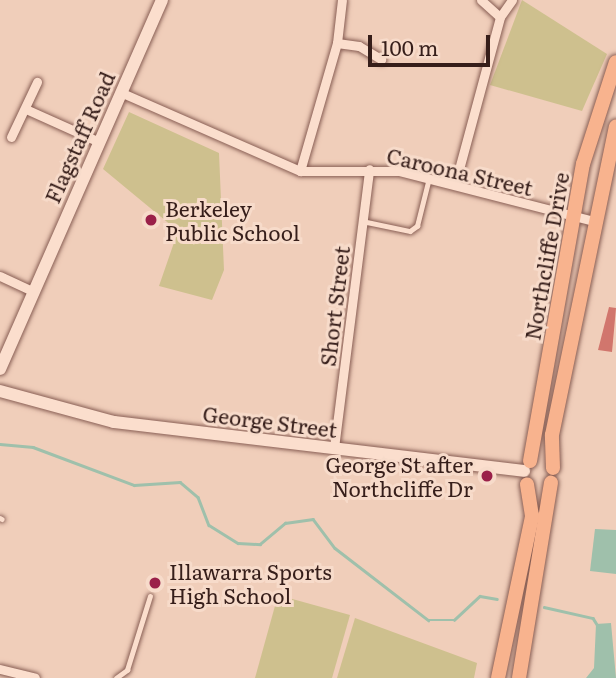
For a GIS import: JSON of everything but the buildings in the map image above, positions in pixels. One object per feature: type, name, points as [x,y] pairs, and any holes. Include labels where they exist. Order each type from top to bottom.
[{"type":"main road","name":"Flagstaff Road","points":[[0,369],[97,141],[162,0]]},
{"type":"main road","name":"Northcliffe Drive","points":[[498,678],[532,516],[527,472],[573,216],[590,132],[616,62]]},
{"type":"main road","name":"Northcliffe Drive","points":[[551,483],[554,468],[552,435],[615,135]]},
{"type":"main road","name":"Flagstaff Road","points":[[0,348],[32,291]]},
{"type":"main road","name":"George Street","points":[[0,391],[6,399],[114,422],[527,472]]},
{"type":"main road","points":[[551,483],[540,489],[527,472],[544,459],[554,468]]},
{"type":"main road","points":[[519,678],[551,483]]},
{"type":"street","points":[[300,171],[337,43],[342,0]]},
{"type":"street","points":[[481,0],[500,18]]},
{"type":"street","points":[[455,184],[500,18],[512,0]]},
{"type":"street","points":[[337,43],[359,46],[382,59]]},
{"type":"street","points":[[11,137],[28,110],[37,82]]},
{"type":"street","name":"Caroona Street","points":[[120,92],[300,171],[369,169],[429,178],[597,222]]},
{"type":"street","points":[[28,110],[97,141]]},
{"type":"street","points":[[590,132],[615,135]]},
{"type":"street","name":"Short Street","points":[[334,448],[369,169]]},
{"type":"street","points":[[0,276],[32,291]]},
{"type":"street","points":[[0,669],[35,678]]},
{"type":"lane","points":[[362,221],[410,231],[417,226],[429,178]]},
{"type":"lane","points":[[116,678],[127,670],[150,596]]},
{"type":"shaded area","points":[[522,0],[607,54],[582,111],[490,85]]},
{"type":"shaded area","points":[[129,112],[219,153],[224,270],[212,300],[159,286],[178,231],[103,169]]},
{"type":"shaded area","points":[[595,529],[616,530],[616,574],[590,571]]},
{"type":"shaded area","points":[[278,595],[350,615],[332,678],[255,678]]},
{"type":"shaded area","points":[[355,618],[477,663],[474,678],[337,678]]},
{"type":"shaded area","points":[[611,623],[616,678],[586,678],[594,668],[596,624]]},
{"type":"waterway","points":[[0,444],[33,447],[134,485],[180,482],[198,497],[209,525],[238,543],[260,544],[285,523],[313,519],[335,548],[428,620],[454,620],[480,596],[497,599]]},
{"type":"waterway","points":[[544,607],[593,618],[598,626]]},
{"type":"place","name":"Berkeley Public School","points":[[151,220]]},
{"type":"place","name":"George St after Northcliffe Dr","points":[[487,476]]},
{"type":"place","name":"Illawarra Sports High School","points":[[155,583]]}]
